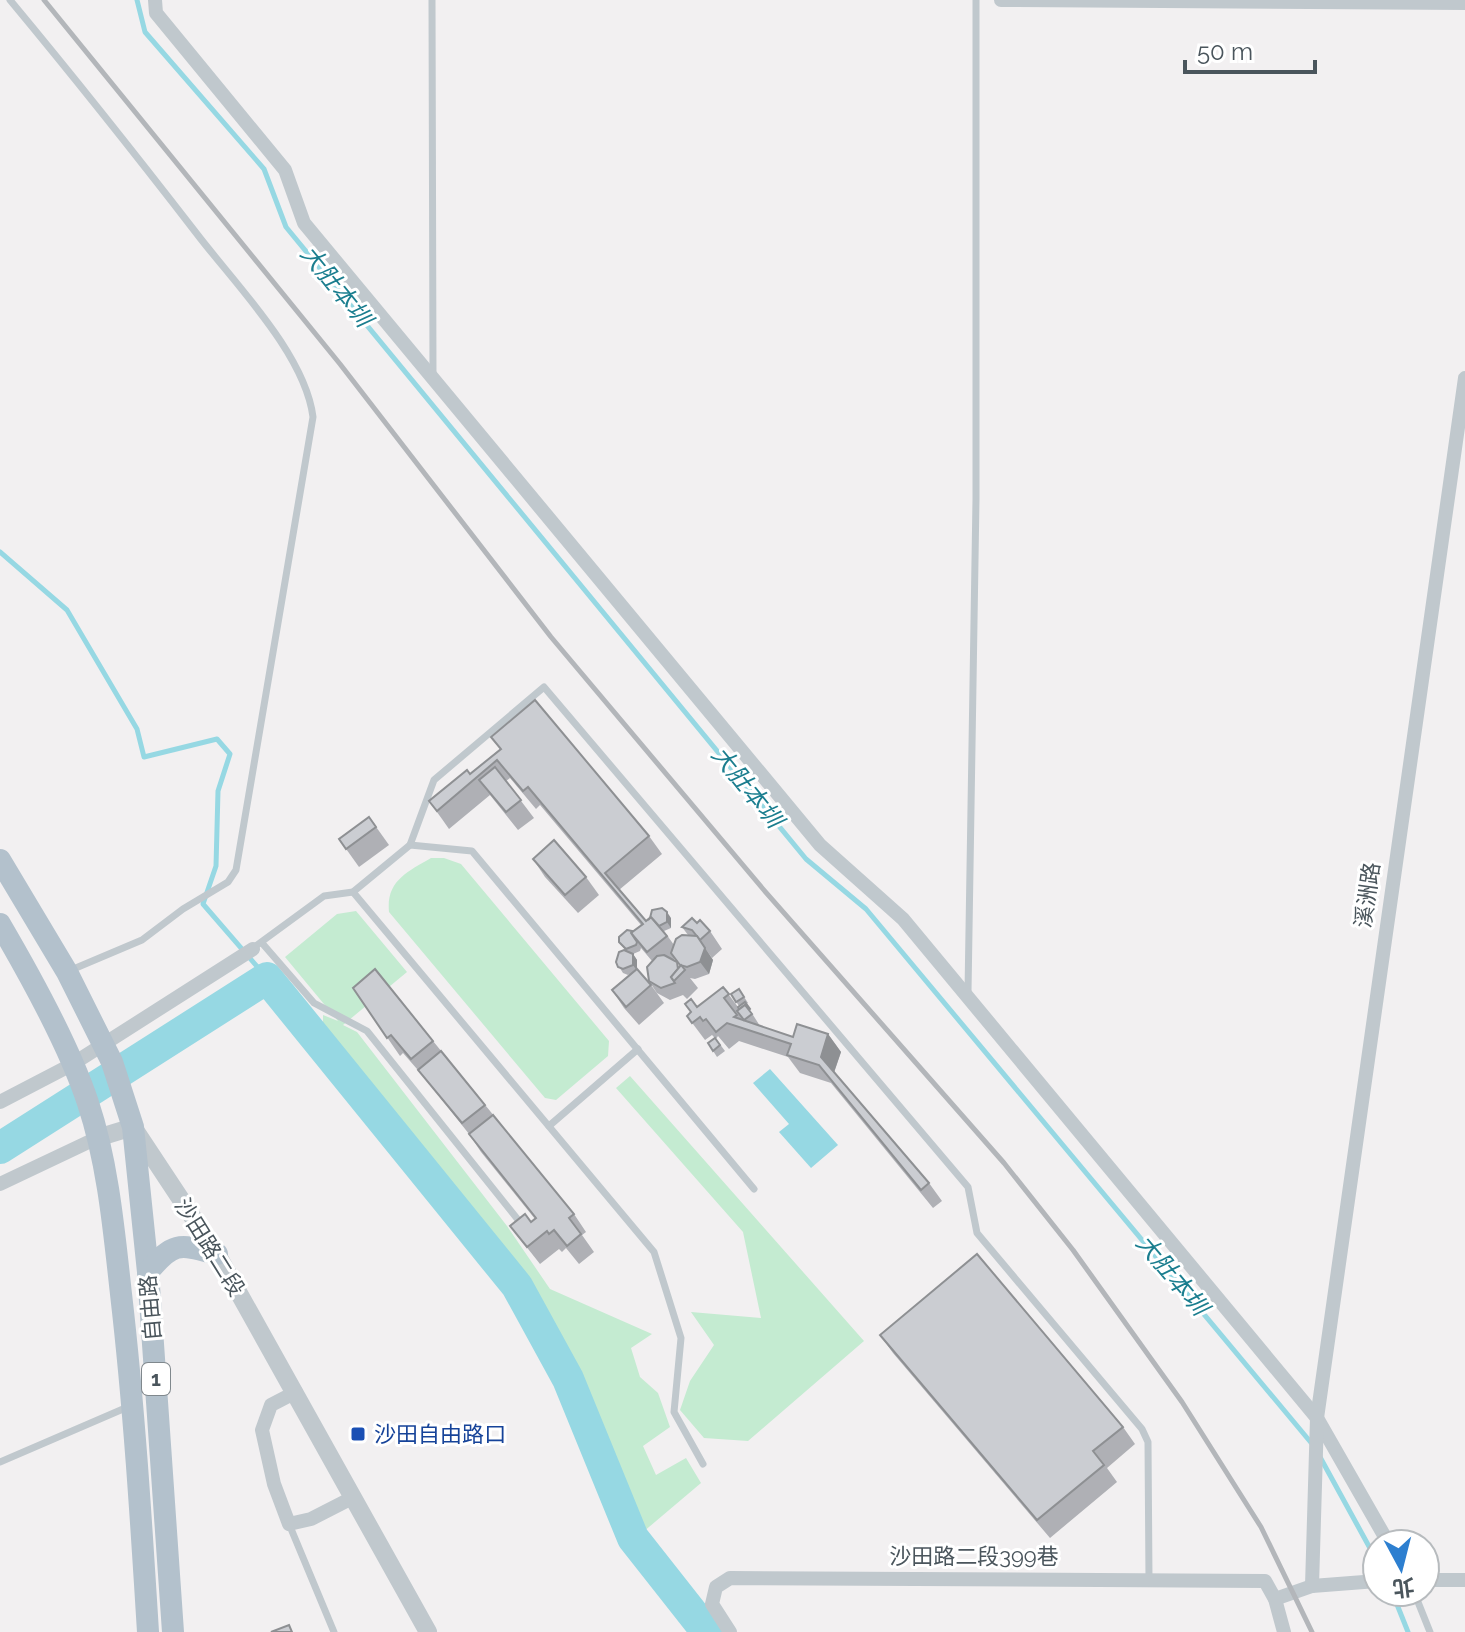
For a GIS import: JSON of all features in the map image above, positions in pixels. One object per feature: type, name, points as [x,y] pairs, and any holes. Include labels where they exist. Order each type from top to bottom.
[{"type":"main road","name":"沙田路二段","points":[[0,860],[67,972],[125,1095],[133,1127]]},
{"type":"main road","name":"1","points":[[0,924],[28,973],[79,1083],[97,1138]]},
{"type":"main road","name":"自由路","points":[[133,1127],[148,1272],[173,1632]]},
{"type":"main road","name":"自由路","points":[[97,1138],[115,1244],[134,1404],[148,1632]]},
{"type":"main road","points":[[148,1272],[168,1248],[184,1245],[217,1254]]},
{"type":"street","points":[[155,0],[156,13],[285,170],[304,223],[820,845],[858,883],[903,919],[1317,1418],[1380,1528]]},
{"type":"street","points":[[1001,0],[1465,3]]},
{"type":"street","name":"溪洲路","points":[[1312,1586],[1317,1418],[1465,378]]},
{"type":"street","points":[[0,1102],[79,1083],[107,1053],[257,946]]},
{"type":"street","points":[[0,1184],[97,1138],[133,1127]]},
{"type":"street","name":"沙田路二段","points":[[133,1127],[217,1254],[428,1632]]},
{"type":"street","points":[[296,1392],[271,1405],[262,1430],[274,1484],[289,1524],[311,1519],[354,1497]]},
{"type":"street","name":"沙田路二段399巷","points":[[730,1632],[712,1604],[716,1587],[730,1578],[1265,1581],[1275,1599]]},
{"type":"street","points":[[1441,1580],[1465,1580]]},
{"type":"street","points":[[1284,1632],[1275,1599],[1312,1586],[1361,1582]]},
{"type":"lane","points":[[10,0],[87,92],[282,343],[310,398],[313,417],[236,870],[228,882],[183,909],[142,940],[67,972]]},
{"type":"lane","points":[[432,0],[433,378]]},
{"type":"lane","points":[[968,999],[976,483],[976,0]]},
{"type":"lane","points":[[526,1230],[367,1031],[314,1003],[257,946],[324,896],[353,892],[410,845],[434,780],[544,687],[968,1187],[977,1233],[1142,1429],[1148,1442],[1149,1579]]},
{"type":"lane","points":[[410,845],[472,851],[754,1189]]},
{"type":"lane","points":[[353,892],[654,1252],[681,1338],[674,1412],[703,1464]]},
{"type":"lane","points":[[549,1126],[638,1049]]},
{"type":"lane","points":[[0,1462],[134,1404]]},
{"type":"lane","points":[[289,1524],[334,1632]]},
{"type":"lane","points":[[1420,1608],[1430,1632]]},
{"type":"green space","points":[[431,858],[444,858],[461,864],[609,1041],[608,1056],[556,1100],[545,1098],[389,912],[395,885],[406,873]]},
{"type":"green space","points":[[356,911],[407,972],[343,1025],[357,1032],[507,1226],[550,1289],[652,1334],[631,1348],[640,1377],[658,1393],[670,1427],[643,1446],[656,1475],[686,1458],[701,1483],[636,1538],[584,1405],[538,1317],[323,1053],[323,1015],[338,1021],[285,957],[337,914]]},
{"type":"green space","points":[[630,1076],[864,1341],[748,1441],[704,1438],[680,1410],[690,1381],[714,1345],[691,1312],[761,1318],[743,1232],[616,1088]]},
{"type":"water","points":[[770,1069],[838,1145],[811,1168],[779,1132],[789,1124],[753,1083]]},
{"type":"building","points":[[535,700],[649,836],[605,873],[646,921],[651,917],[667,936],[647,952],[631,933],[643,924],[528,787],[523,791],[497,760],[437,811],[429,801],[467,770],[470,774],[501,749],[491,737]]},
{"type":"building","points":[[495,767],[521,800],[506,812],[479,780]]},
{"type":"building","points":[[369,817],[376,827],[346,849],[339,839]]},
{"type":"building","points":[[554,840],[586,877],[565,895],[533,859]]},
{"type":"building","points":[[662,908],[667,912],[667,922],[659,926],[650,918],[652,910]]},
{"type":"building","points":[[692,918],[697,923],[700,920],[710,931],[700,940],[692,930],[682,927]]},
{"type":"building","points":[[627,930],[632,931],[637,942],[626,949],[619,942],[619,937]]},
{"type":"building","points":[[682,935],[697,936],[705,948],[700,962],[687,967],[680,965],[671,953],[676,939]]},
{"type":"building","points":[[624,950],[633,954],[633,965],[623,969],[616,962],[619,952]]},
{"type":"building","points":[[664,955],[677,962],[678,969],[671,977],[675,983],[661,988],[649,981],[647,967],[657,956]]},
{"type":"building","points":[[681,965],[685,970],[674,981],[671,977]]},
{"type":"building","points":[[375,969],[433,1041],[411,1059],[391,1035],[387,1038],[353,988]]},
{"type":"building","points":[[637,969],[651,985],[626,1007],[612,990]]},
{"type":"building","points":[[723,987],[729,994],[724,998],[737,1015],[734,1017],[793,1037],[797,1024],[828,1034],[821,1057],[929,1183],[921,1190],[819,1065],[787,1055],[791,1044],[727,1023],[716,1032],[706,1019],[703,1021],[700,1017],[692,1023],[687,1016],[691,1012],[685,1004],[691,999],[697,1007]]},
{"type":"building","points":[[739,989],[744,997],[736,1002],[731,994]]},
{"type":"building","points":[[745,1005],[752,1014],[744,1020],[737,1011]]},
{"type":"building","points":[[715,1038],[720,1045],[713,1051],[708,1043]]},
{"type":"building","points":[[441,1051],[485,1105],[462,1123],[418,1070]]},
{"type":"building","points":[[493,1115],[574,1214],[569,1218],[581,1234],[567,1246],[554,1230],[549,1234],[547,1231],[527,1247],[510,1226],[525,1214],[531,1222],[536,1218],[469,1134]]},
{"type":"building","points":[[977,1254],[1123,1427],[1093,1451],[1104,1465],[1037,1520],[880,1335]]},
{"type":"building","points":[[289,1625],[292,1632],[271,1632]]},
{"type":"waterway","name":"大肚本圳","points":[[137,0],[145,32],[264,169],[286,227],[806,859],[866,909],[1313,1445]]},
{"type":"waterway","points":[[0,552],[67,610],[137,729],[144,757],[217,739],[230,754],[218,791],[216,866],[203,904],[267,978]]},
{"type":"waterway","points":[[0,1148],[267,978],[517,1286],[568,1379],[633,1538],[707,1632]]},
{"type":"waterway","name":"大肚本圳","points":[[1320,1457],[1361,1532]]},
{"type":"waterway","name":"大肚本圳","points":[[1398,1608],[1408,1632]]},
{"type":"railway","points":[[44,0],[340,364],[551,637],[763,889],[1004,1163],[1073,1250],[1182,1402],[1261,1527],[1312,1632]]},
{"type":"place","name":"沙田自由路口","points":[[358,1434]]}]
